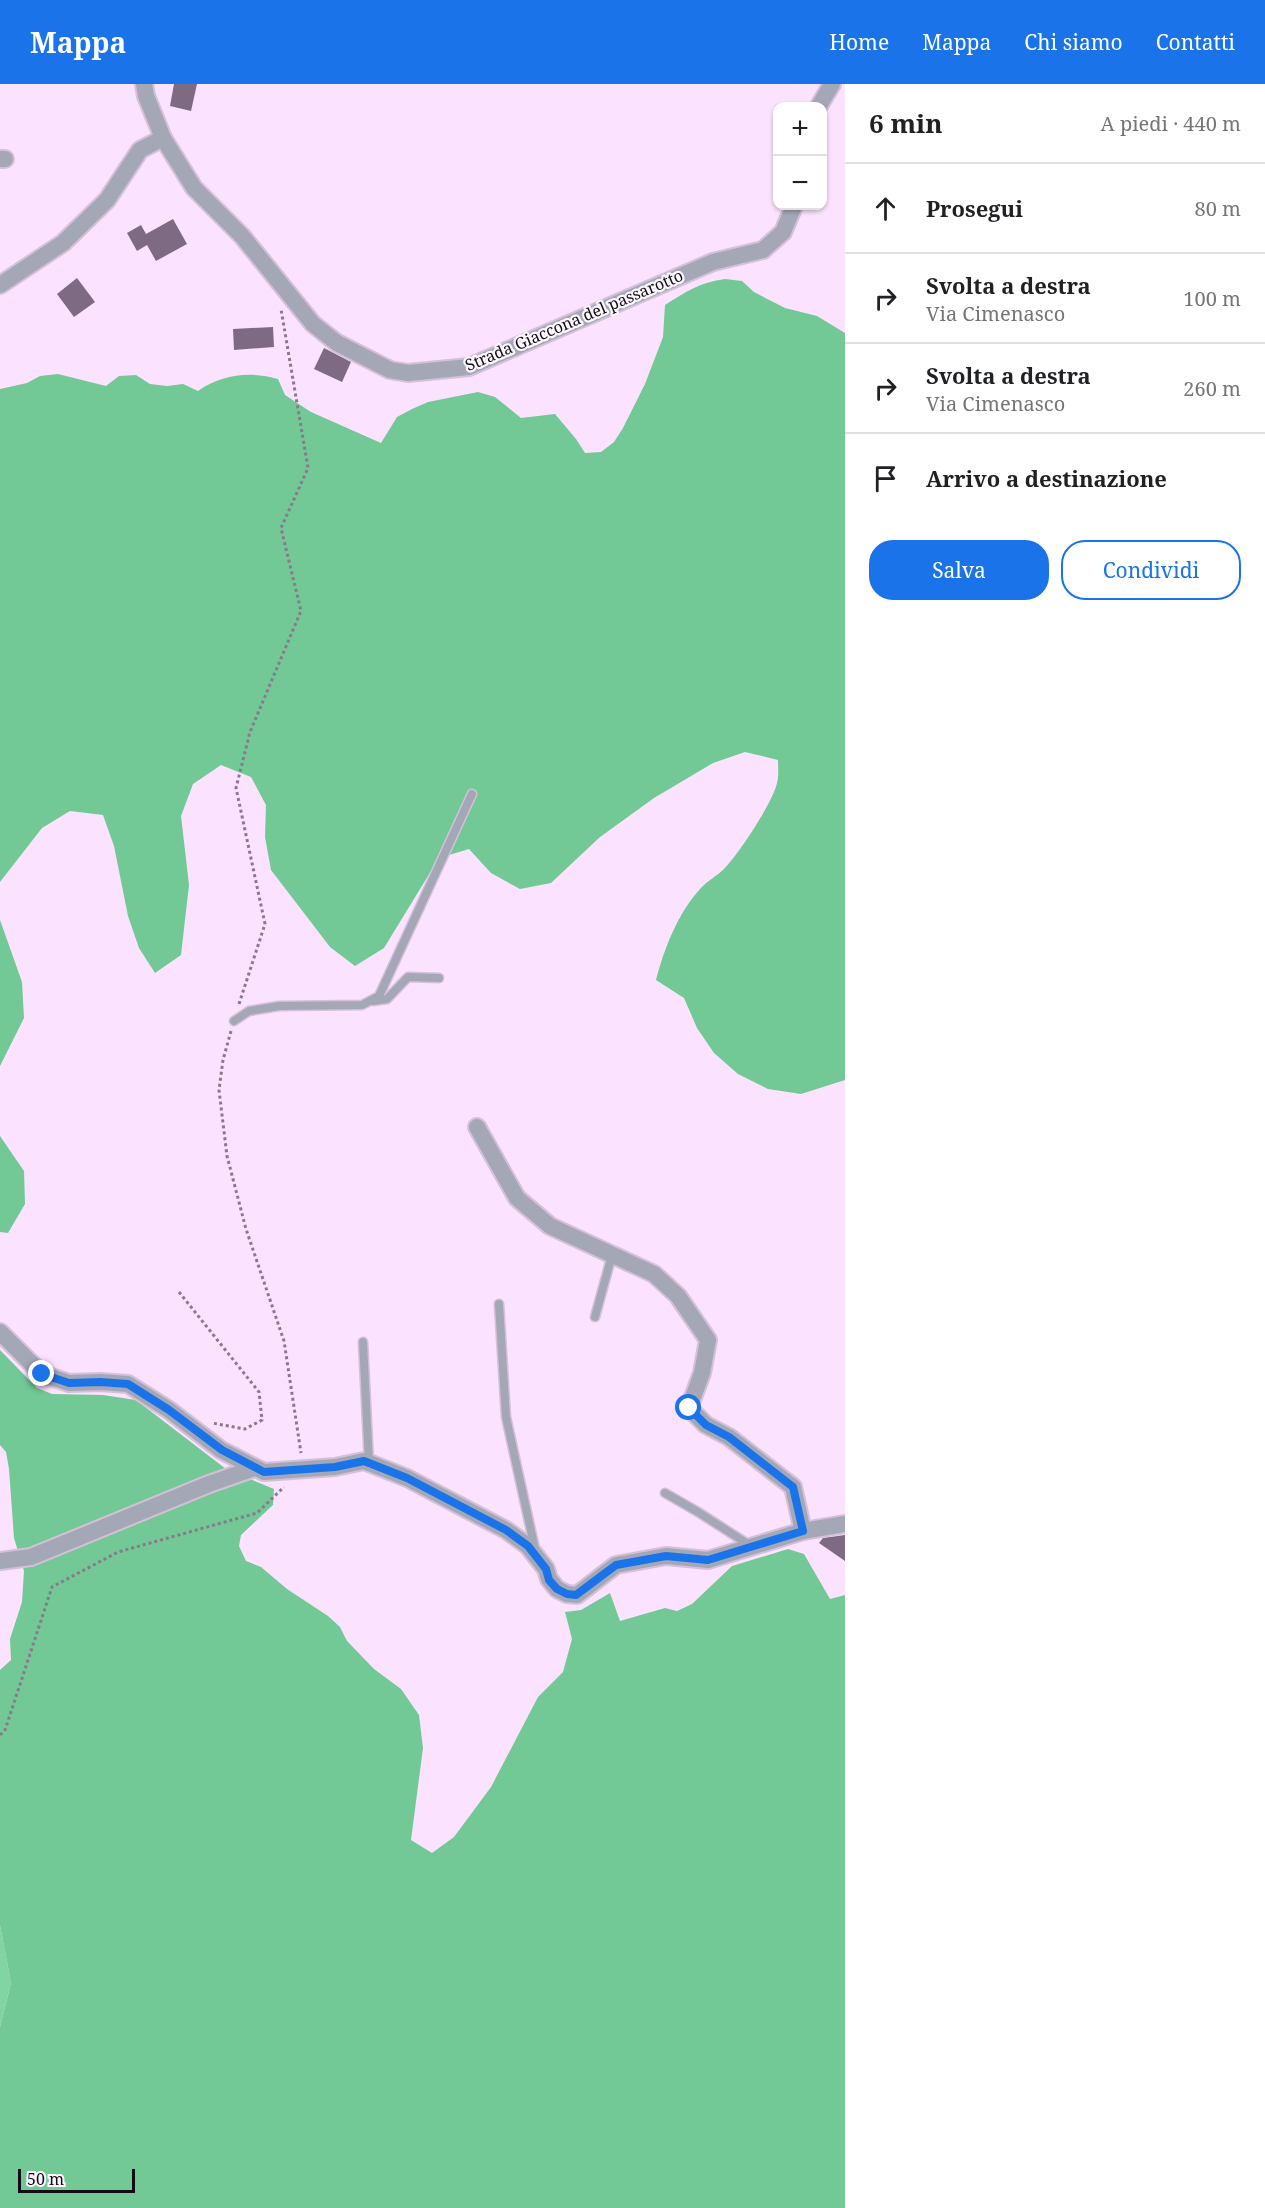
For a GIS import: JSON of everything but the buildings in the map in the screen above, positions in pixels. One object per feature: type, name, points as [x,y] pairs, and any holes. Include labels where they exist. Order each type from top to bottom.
[{"type":"street","name":"Strada Giaccona del passarotto","points":[[144,84],[146,96],[163,138],[194,188],[242,236],[313,324],[337,343],[390,370],[408,373],[469,367],[713,262],[763,250],[783,232],[792,210]]},
{"type":"street","points":[[821,102],[832,84]]},
{"type":"street","points":[[0,285],[63,243],[106,200],[140,150],[163,138]]},
{"type":"street","points":[[477,1127],[517,1198],[550,1226],[654,1274],[678,1296],[708,1340],[704,1365],[689,1408],[706,1425],[729,1437],[793,1487],[803,1531]]},
{"type":"street","points":[[0,1332],[42,1374],[69,1383],[128,1384],[169,1410],[222,1450],[264,1472],[335,1467],[364,1461],[407,1478],[506,1530],[528,1546],[546,1569],[549,1580],[557,1589],[567,1594],[576,1595],[616,1565],[666,1556],[708,1560],[803,1531],[845,1524]]},
{"type":"street","points":[[0,1561],[31,1557],[209,1484],[255,1468]]},
{"type":"lane","points":[[234,1021],[249,1011],[279,1006],[362,1005],[379,996],[472,794]]},
{"type":"lane","points":[[370,1001],[387,999],[408,977],[439,978]]},
{"type":"lane","points":[[595,1317],[612,1255]]},
{"type":"lane","points":[[499,1304],[506,1418],[537,1558]]},
{"type":"lane","points":[[363,1342],[369,1462]]},
{"type":"lane","points":[[665,1493],[752,1547]]},
{"type":"path","points":[[0,1735],[5,1730],[52,1587],[118,1552],[257,1513],[303,1468],[284,1341],[246,1229],[227,1156],[219,1090],[223,1060],[265,924],[236,788],[250,732],[301,611],[281,528],[308,468],[275,278]]},
{"type":"path","points":[[179,1292],[259,1392],[262,1420],[245,1429],[207,1422]]},
{"type":"green space","points":[[725,279],[742,281],[754,292],[785,308],[817,316],[845,333],[845,1080],[801,1094],[768,1089],[738,1074],[714,1053],[697,1028],[684,998],[656,980],[663,956],[685,909],[700,889],[724,869],[738,852],[755,828],[774,792],[778,777],[778,760],[745,752],[713,763],[654,798],[600,837],[551,883],[520,889],[491,873],[469,849],[439,858],[384,948],[355,966],[330,947],[271,870],[265,837],[266,805],[251,777],[221,765],[193,784],[181,816],[189,885],[181,955],[155,973],[139,948],[128,916],[114,846],[103,815],[70,811],[42,828],[0,882],[0,389],[27,383],[40,376],[58,374],[106,386],[119,376],[136,375],[150,384],[167,386],[183,384],[198,391],[227,378],[257,375],[278,379],[285,395],[311,412],[381,443],[397,417],[412,409],[428,402],[478,392],[495,397],[521,418],[555,414],[585,453],[601,452],[614,442],[645,384],[663,337],[665,305],[694,288],[708,282]]},
{"type":"green space","points":[[0,920],[22,982],[24,1018],[0,1066]]},
{"type":"green space","points":[[0,1136],[24,1171],[25,1204],[8,1233],[0,1232]]},
{"type":"green space","points":[[0,1350],[37,1388],[52,1394],[103,1395],[136,1400],[226,1469],[274,1489],[273,1505],[241,1535],[239,1546],[246,1561],[261,1567],[340,1627],[347,1641],[374,1669],[401,1689],[419,1715],[423,1748],[411,1840],[432,1853],[454,1837],[491,1787],[538,1697],[563,1672],[572,1639],[565,1612],[581,1610],[610,1593],[620,1621],[665,1608],[677,1611],[692,1604],[732,1566],[788,1549],[804,1554],[830,1599],[845,1595],[845,2208],[0,2208],[0,2027],[11,1983],[0,1925],[0,1670],[11,1660],[10,1639],[22,1602],[24,1571],[14,1538],[6,1452],[0,1445]]},
{"type":"green space","points":[[0,1925],[11,1983],[0,2027]]},
{"type":"route","points":[[42,1374],[69,1383],[128,1384],[169,1410],[222,1450],[264,1472],[335,1467],[364,1461],[407,1478],[506,1530],[528,1546],[546,1569],[549,1580],[557,1589],[576,1595],[616,1565],[666,1556],[708,1560],[803,1531],[793,1487],[729,1437],[706,1425],[689,1408]]}]
